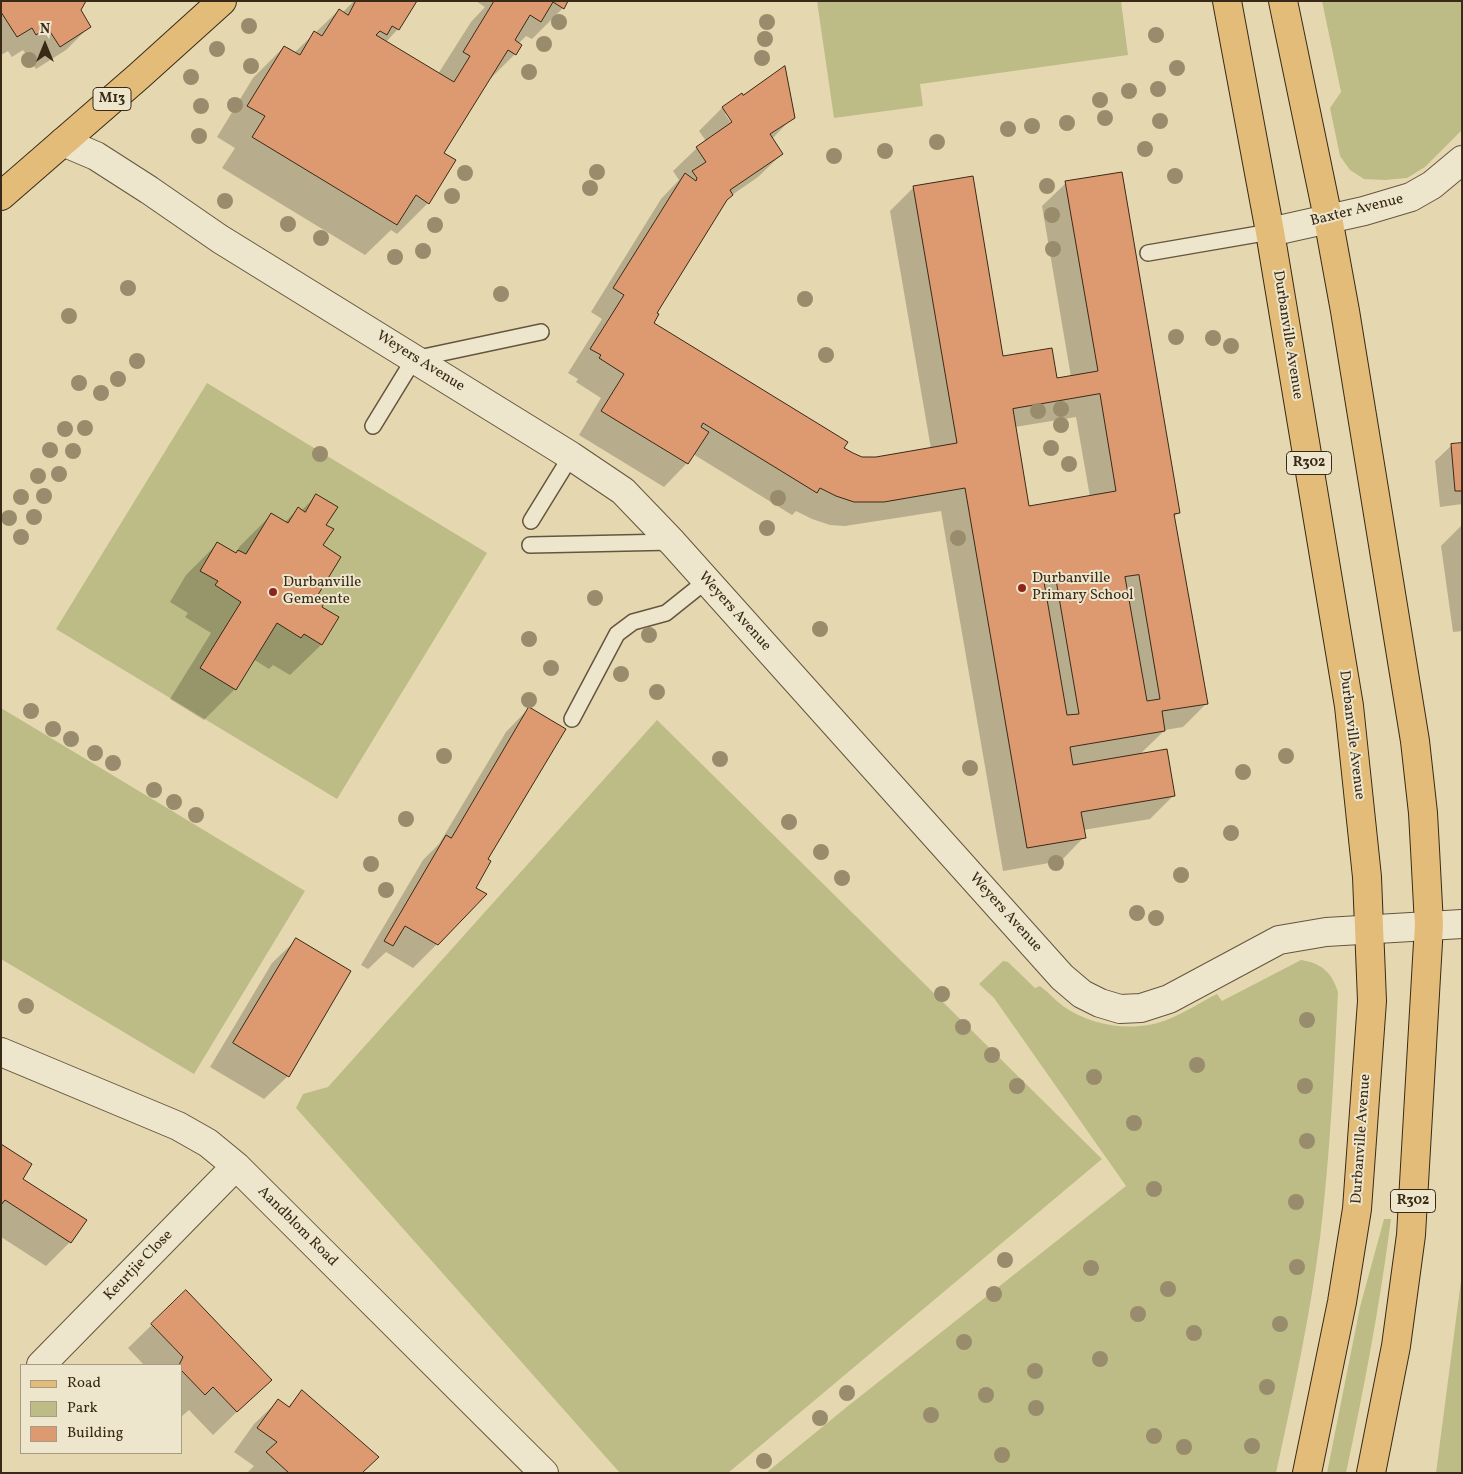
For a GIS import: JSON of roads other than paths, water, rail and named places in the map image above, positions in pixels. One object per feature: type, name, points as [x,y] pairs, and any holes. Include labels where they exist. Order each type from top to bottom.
[{"type":"main road","name":"M13","points":[[1,196],[222,1]]},
{"type":"main road","name":"Durbanville Avenue","points":[[1227,1],[1270,232],[1349,706],[1365,852],[1370,929],[1372,1001],[1357,1209],[1342,1302],[1307,1473]]},
{"type":"main road","name":"R302","points":[[1283,1],[1328,218],[1347,321],[1415,741],[1423,813],[1429,925],[1411,1235],[1396,1346],[1371,1473]]},
{"type":"street","name":"Weyers Avenue","points":[[63,142],[96,156],[220,239],[571,456],[623,491],[672,542],[1062,977],[1082,994],[1100,1003],[1120,1009],[1141,1008],[1169,999],[1280,940],[1316,933],[1462,924]]},
{"type":"street","name":"Baxter Avenue","points":[[1270,232],[1364,211],[1411,197],[1432,185],[1462,160]]},
{"type":"street","name":"Aandblom Road","points":[[1,1052],[178,1126],[208,1143],[236,1166],[544,1473]]},
{"type":"street","name":"Keurtjie Close","points":[[42,1364],[236,1166]]},
{"type":"lane","points":[[1148,252],[1270,232]]},
{"type":"lane","points":[[373,426],[414,359],[542,332]]},
{"type":"lane","points":[[531,521],[571,456]]},
{"type":"lane","points":[[530,545],[672,542]]},
{"type":"lane","points":[[572,719],[617,634],[633,622],[666,613],[706,581]]},
{"type":"place","name":"Durbanville Primary School","points":[[1022,588]]},
{"type":"place","name":"Durbanville Gemeente","points":[[273,592]]}]
